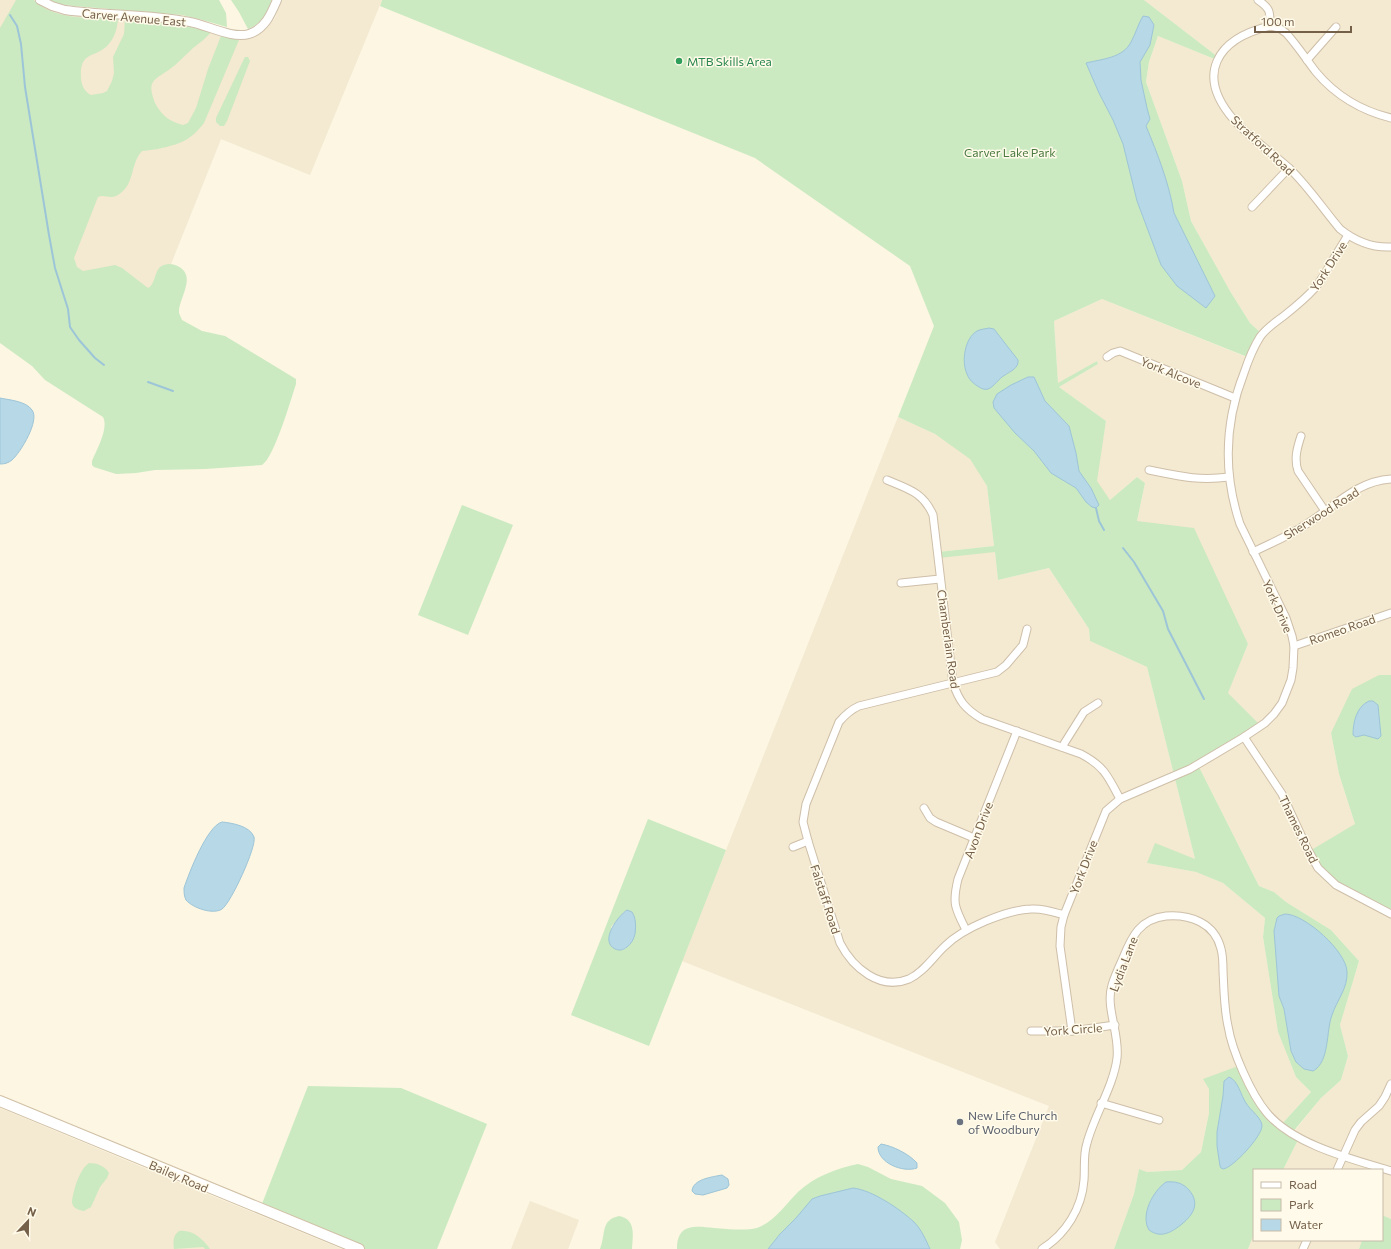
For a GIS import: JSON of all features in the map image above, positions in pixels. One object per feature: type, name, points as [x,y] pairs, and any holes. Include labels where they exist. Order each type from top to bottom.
[{"type":"main road","name":"Bailey Road","points":[[0,1101],[359,1249]]},
{"type":"street","name":"Carver Avenue East","points":[[40,0],[65,10],[171,18],[196,23],[236,35],[252,33],[260,28],[267,21],[277,0]]},
{"type":"street","points":[[1258,0],[1268,8],[1270,12],[1270,26],[1279,28],[1286,32],[1327,84],[1340,95],[1365,110],[1391,118]]},
{"type":"street","name":"Stratford Road","points":[[1270,26],[1246,34],[1234,41],[1224,50],[1217,60],[1213,76],[1219,96],[1234,120],[1289,168],[1306,186],[1340,229],[1365,244],[1375,247],[1391,247]]},
{"type":"street","points":[[1307,60],[1336,27]]},
{"type":"street","points":[[1252,207],[1289,168]]},
{"type":"street","name":"York Drive","points":[[1072,1031],[1060,946],[1061,927],[1064,915],[1106,811],[1120,799],[1190,770],[1244,738],[1265,723],[1274,714],[1282,703],[1291,680],[1294,646],[1286,618],[1240,524],[1229,477],[1228,433],[1236,398],[1250,358],[1260,336],[1269,326],[1302,302],[1316,288],[1348,235]]},
{"type":"street","name":"York Alcove","points":[[1107,357],[1120,351],[1236,398]]},
{"type":"street","points":[[1301,436],[1295,460],[1296,465],[1298,471],[1325,512]]},
{"type":"street","points":[[1149,470],[1189,478],[1213,479],[1229,477]]},
{"type":"street","name":"Chamberlain Road","points":[[887,480],[914,491],[929,505],[935,523],[940,579],[953,683],[962,704],[982,719],[1062,747],[1091,759],[1108,774],[1120,799]]},
{"type":"street","name":"Sherwood Road","points":[[1253,552],[1306,526],[1354,490],[1377,482],[1391,480]]},
{"type":"street","points":[[901,583],[940,579]]},
{"type":"street","name":"Romeo Road","points":[[1294,646],[1391,613]]},
{"type":"street","name":"Falstaff Road","points":[[1027,629],[1023,646],[1006,665],[996,672],[859,706],[844,716],[839,722],[806,804],[804,822],[808,841],[839,939],[849,958],[854,964],[867,974],[881,981],[903,981],[909,979],[924,969],[948,943],[966,930],[981,923],[1023,910],[1041,909],[1064,915]]},
{"type":"street","points":[[1062,747],[1084,712],[1098,704]]},
{"type":"street","name":"Avon Drive","points":[[966,930],[956,909],[954,899],[958,879],[1017,731]]},
{"type":"street","name":"Thames Road","points":[[1244,738],[1282,794],[1318,868],[1336,885],[1391,914]]},
{"type":"street","points":[[924,808],[930,818],[936,822],[974,838]]},
{"type":"street","points":[[793,847],[808,841]]},
{"type":"street","name":"Lydia Lane","points":[[1042,1249],[1065,1229],[1079,1204],[1084,1182],[1084,1154],[1086,1142],[1102,1104],[1116,1062],[1117,1046],[1110,998],[1112,988],[1130,940],[1137,930],[1148,921],[1162,916],[1183,916],[1202,922],[1211,930],[1220,944],[1229,1031],[1239,1061],[1260,1104],[1272,1118],[1287,1131],[1342,1156],[1391,1171]]},
{"type":"street","name":"York Circle","points":[[1031,1031],[1072,1031],[1114,1025]]},
{"type":"street","points":[[1337,1169],[1355,1130],[1363,1120],[1379,1106],[1385,1098],[1391,1084]]},
{"type":"street","points":[[1102,1104],[1159,1120]]},
{"type":"shaded area","points":[[0,0],[34,0],[44,8],[60,14],[177,24],[201,29],[232,39],[242,40],[253,38],[267,28],[275,18],[282,0],[382,0],[310,175],[221,139],[143,334],[0,276]]},
{"type":"shaded area","points":[[1144,0],[1391,0],[1391,675],[1379,675],[1331,733],[1339,774],[1355,824],[1391,914],[1391,1219],[1383,1215],[1383,1169],[1284,1169],[1299,1138],[1292,1134],[1321,1098],[1341,1080],[1348,1056],[1340,1025],[1359,961],[1331,930],[1286,902],[1274,892],[1259,886],[1198,765],[1248,644],[1137,521],[1145,483],[1137,477],[1110,500],[1096,481],[1106,421],[1059,387],[1098,364],[1097,361],[1058,384],[1054,321],[1102,299],[1249,358],[1262,334],[1250,323],[1230,291],[1191,221],[1182,181],[1146,82],[1149,62],[1158,36],[1217,60],[1218,57]]},
{"type":"shaded area","points":[[898,417],[935,434],[970,458],[987,486],[994,546],[939,552],[995,552],[998,580],[1049,568],[1089,629],[1090,641],[1147,667],[1195,859],[1147,863],[1196,872],[1223,883],[1265,918],[1263,937],[1278,1032],[1296,1077],[1311,1092],[1280,1126],[1203,1079],[1209,1089],[1209,1113],[1201,1152],[1182,1170],[1147,1172],[1139,1169],[1134,1194],[1114,1249],[1000,1249],[995,1242],[1049,1106],[682,961]]},
{"type":"shaded area","points":[[0,1108],[188,1186],[342,1249],[0,1249]]},
{"type":"shaded area","points":[[530,1201],[579,1220],[568,1249],[511,1249]]},
{"type":"shaded area","points":[[1253,1236],[1253,1241],[1362,1241],[1359,1249],[1248,1249]]},
{"type":"green space","points":[[16,0],[34,0],[42,7],[62,15],[85,18],[118,19],[115,33],[108,45],[89,56],[83,63],[81,70],[82,84],[85,90],[91,95],[107,91],[112,81],[114,73],[113,57],[124,34],[125,19],[177,24],[211,32],[168,71],[156,78],[152,84],[151,90],[153,98],[163,115],[174,122],[183,125],[188,123],[196,108],[208,69],[221,36],[239,40],[204,123],[194,134],[184,141],[166,147],[142,151],[135,163],[127,187],[116,196],[98,197],[74,258],[77,267],[83,271],[115,265],[122,268],[148,288],[152,284],[160,267],[167,264],[175,265],[182,269],[187,278],[179,309],[182,320],[202,331],[225,336],[296,379],[296,384],[277,440],[272,452],[262,465],[205,469],[155,470],[116,474],[94,467],[92,465],[92,461],[102,439],[105,427],[103,417],[45,380],[32,366],[0,343],[0,28]]},
{"type":"green space","points":[[50,0],[219,0],[226,13],[227,27],[182,15],[74,6],[59,4]]},
{"type":"green space","points":[[231,0],[272,0],[260,21],[248,29]]},
{"type":"green space","name":"Carver Lake Park","points":[[382,0],[1144,0],[1218,57],[1217,60],[1158,36],[1149,62],[1146,82],[1182,181],[1191,221],[1230,291],[1250,323],[1262,334],[1250,358],[1102,299],[1054,321],[1058,383],[1097,361],[1098,364],[1059,387],[1106,421],[1097,481],[1110,500],[1137,477],[1145,483],[1137,521],[1194,528],[1248,644],[1228,693],[1261,726],[1198,765],[1259,886],[1274,892],[1286,902],[1331,930],[1359,961],[1340,1025],[1348,1056],[1341,1080],[1321,1098],[1292,1133],[1299,1138],[1284,1169],[1253,1169],[1253,1236],[1248,1249],[1114,1249],[1134,1194],[1139,1169],[1147,1172],[1182,1170],[1201,1152],[1209,1113],[1209,1089],[1203,1079],[1241,1065],[1257,1098],[1280,1126],[1311,1092],[1296,1077],[1278,1032],[1263,937],[1265,918],[1223,883],[1196,872],[1147,863],[1155,843],[1195,859],[1147,667],[1090,641],[1089,629],[1049,568],[998,580],[995,552],[939,558],[938,552],[994,546],[987,486],[970,459],[935,434],[898,417],[934,326],[910,266],[755,158],[380,6]]},
{"type":"green space","points":[[245,57],[248,57],[250,61],[227,121],[224,126],[220,126],[216,122],[216,118]]},
{"type":"green space","points":[[462,505],[513,525],[468,635],[418,615]]},
{"type":"green space","points":[[1379,675],[1391,675],[1391,914],[1334,884],[1308,852],[1355,824],[1339,774],[1331,733],[1352,689]]},
{"type":"green space","points":[[648,819],[726,850],[649,1046],[571,1015]],"holes":[[[625,911],[634,917],[635,927],[633,940],[623,950],[611,927]]]},
{"type":"green space","points":[[308,1086],[401,1088],[487,1124],[437,1249],[359,1249],[260,1209]]},
{"type":"green space","points":[[89,1163],[100,1165],[109,1173],[100,1187],[91,1207],[84,1211],[74,1207],[72,1201],[82,1170]]},
{"type":"green space","points":[[858,1164],[868,1167],[891,1179],[922,1186],[945,1203],[959,1222],[962,1240],[960,1249],[677,1249],[680,1234],[688,1228],[757,1228],[769,1222],[798,1192],[811,1182],[834,1171]]},
{"type":"green space","points":[[1383,1215],[1391,1219],[1391,1249],[1359,1249],[1362,1241],[1383,1241]]},
{"type":"green space","points":[[619,1216],[628,1220],[631,1224],[633,1233],[632,1249],[600,1249],[606,1225],[613,1218]]},
{"type":"green space","points":[[179,1231],[193,1233],[210,1249],[205,1249],[203,1247],[174,1249],[174,1239]]},
{"type":"water","points":[[1143,16],[1149,17],[1154,25],[1150,45],[1140,62],[1141,80],[1150,119],[1146,126],[1159,158],[1174,213],[1215,296],[1206,308],[1177,286],[1161,265],[1137,201],[1123,144],[1086,63],[1112,57],[1123,51],[1131,42]]},
{"type":"water","points":[[989,328],[994,329],[1018,360],[1018,363],[1014,369],[988,389],[985,389],[975,385],[969,378],[965,369],[964,357],[967,344],[973,334],[978,330]]},
{"type":"water","points":[[1028,377],[1034,377],[1045,401],[1069,426],[1079,471],[1091,488],[1099,505],[1096,508],[1092,507],[1086,502],[1076,488],[1051,473],[1034,451],[1015,433],[994,408],[993,402],[997,394]]},
{"type":"water","points":[[0,398],[17,401],[29,407],[34,415],[34,421],[28,436],[16,456],[11,461],[0,464]]},
{"type":"water","points":[[1369,701],[1373,701],[1378,705],[1381,736],[1378,739],[1364,735],[1356,737],[1353,735],[1358,711]]},
{"type":"water","points":[[222,822],[235,824],[249,830],[254,837],[254,842],[248,862],[226,905],[218,911],[208,911],[193,906],[189,903],[184,896],[184,888],[199,851],[210,832],[216,825]]},
{"type":"water","points":[[627,910],[632,912],[634,917],[636,925],[635,936],[627,947],[617,950],[611,945],[609,935],[615,923]]},
{"type":"water","points":[[1285,914],[1303,920],[1324,936],[1340,954],[1347,972],[1344,989],[1330,1021],[1325,1053],[1318,1067],[1313,1071],[1304,1069],[1296,1062],[1291,1051],[1284,1009],[1279,996],[1274,931],[1277,918]]},
{"type":"water","points":[[1229,1077],[1235,1081],[1246,1103],[1260,1120],[1262,1126],[1257,1137],[1240,1158],[1223,1169],[1220,1166],[1217,1146],[1217,1132],[1224,1081]]},
{"type":"water","points":[[881,1144],[900,1151],[914,1160],[917,1163],[917,1168],[899,1168],[887,1162],[879,1153],[878,1147]]},
{"type":"water","points":[[722,1175],[728,1179],[729,1185],[727,1188],[703,1195],[695,1194],[692,1191],[693,1187],[699,1181]]},
{"type":"water","points":[[1166,1182],[1179,1183],[1187,1188],[1194,1199],[1194,1208],[1186,1220],[1170,1232],[1162,1234],[1153,1233],[1149,1230],[1147,1224],[1147,1211],[1153,1197]]},
{"type":"water","points":[[853,1188],[869,1192],[877,1196],[894,1206],[908,1217],[919,1228],[930,1249],[768,1249],[812,1199]]},
{"type":"waterway","points":[[10,15],[17,26],[21,44],[25,87],[49,235],[55,268],[68,309],[70,327],[95,358],[104,365]]},
{"type":"waterway","points":[[148,382],[173,391]]},
{"type":"waterway","points":[[1096,508],[1099,521],[1104,530]]},
{"type":"waterway","points":[[1123,548],[1134,562],[1163,611],[1168,629],[1204,699]]},
{"type":"place","name":"MTB Skills Area","points":[[679,61]]},
{"type":"place","name":"New Life Church of Woodbury","points":[[960,1122]]}]
